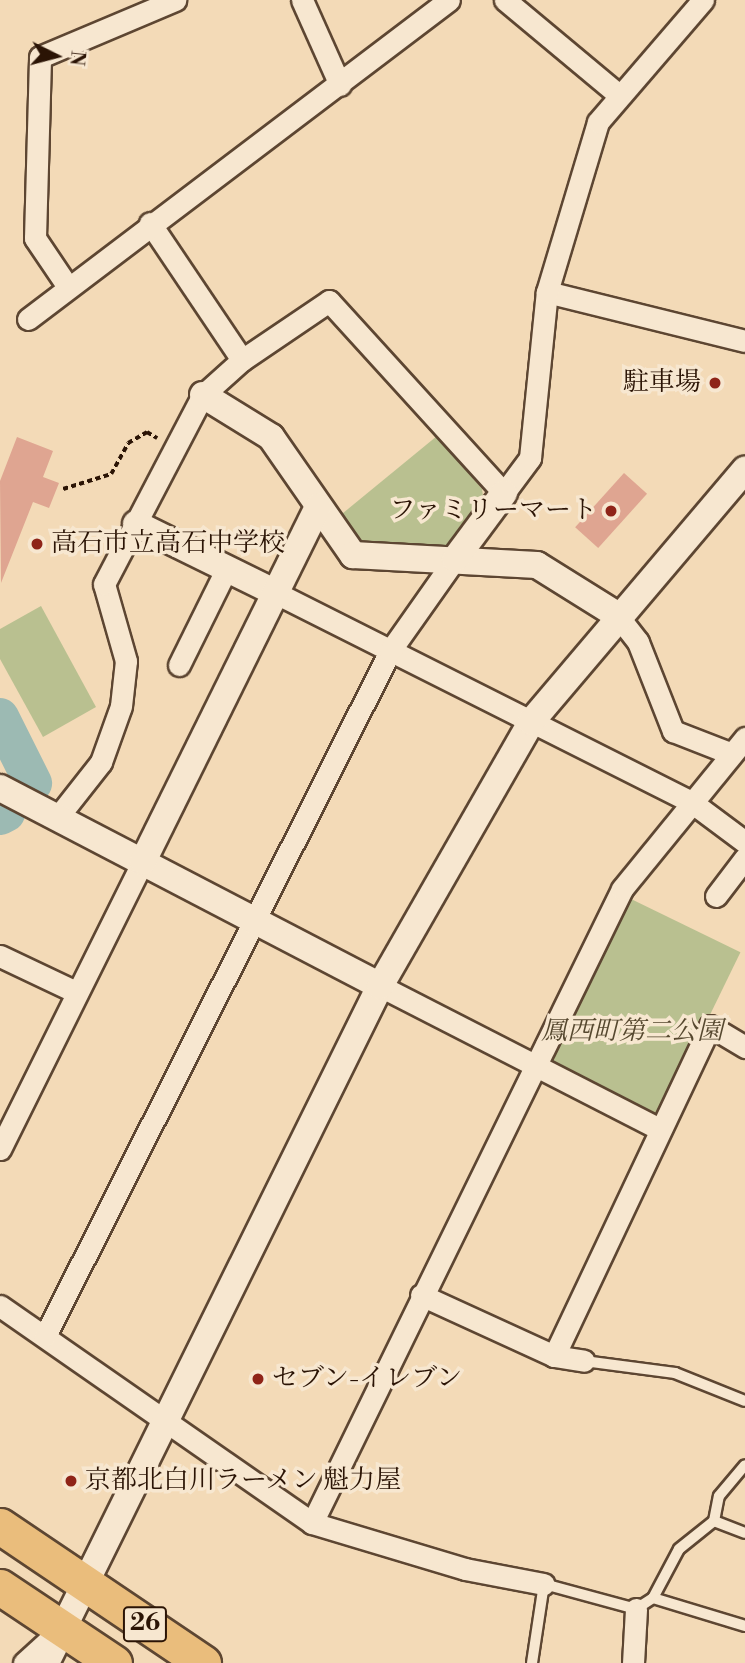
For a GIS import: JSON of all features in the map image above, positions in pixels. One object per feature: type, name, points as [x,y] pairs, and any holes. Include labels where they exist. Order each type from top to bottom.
[{"type":"highway","name":"26","points":[[0,1527],[203,1663]]},
{"type":"highway","name":"26","points":[[0,1587],[114,1663]]},
{"type":"street","points":[[68,286],[35,238],[40,57],[175,0]]},
{"type":"street","points":[[302,0],[340,85]]},
{"type":"street","points":[[28,319],[150,223],[340,85],[449,0]]},
{"type":"street","points":[[505,0],[619,95]]},
{"type":"street","points":[[45,1336],[390,651],[530,458],[547,292],[577,175],[598,122],[702,0]]},
{"type":"street","points":[[150,223],[242,360]]},
{"type":"street","points":[[547,292],[745,341]]},
{"type":"street","points":[[57,818],[101,762],[121,706],[126,661],[104,584],[203,395],[242,360],[329,301],[504,493]]},
{"type":"street","points":[[203,395],[271,437],[353,555],[537,565],[617,615],[638,642],[673,731],[738,746],[690,801],[622,889],[421,1295],[312,1523]]},
{"type":"street","points":[[46,1663],[380,986],[531,722],[617,615],[742,478]]},
{"type":"street","points":[[0,1149],[318,507]]},
{"type":"street","points":[[136,524],[690,801],[745,842]]},
{"type":"street","points":[[179,665],[226,570]]},
{"type":"street","points":[[1,789],[534,1068],[660,1129]]},
{"type":"street","points":[[716,896],[745,858]]},
{"type":"street","points":[[0,956],[76,992]]},
{"type":"street","points":[[554,1356],[710,1026],[745,1046]]},
{"type":"street","points":[[421,1295],[554,1356],[584,1361]]},
{"type":"street","points":[[0,1306],[166,1417],[312,1523],[465,1569],[544,1584]]},
{"type":"street","points":[[633,1663],[644,1603]]},
{"type":"street","points":[[24,1663],[62,1628]]},
{"type":"lane","points":[[584,1361],[676,1373],[745,1401]]},
{"type":"lane","points":[[644,1603],[679,1549],[714,1521],[719,1496],[745,1465]]},
{"type":"lane","points":[[714,1521],[745,1533]]},
{"type":"lane","points":[[532,1663],[544,1584],[745,1626]]},
{"type":"path","points":[[63,489],[111,474],[128,443],[147,432],[160,439],[180,438]]},
{"type":"green space","points":[[437,436],[482,489],[484,503],[449,550],[367,546],[352,536],[337,518]]},
{"type":"green space","points":[[41,606],[96,707],[43,737],[0,659],[0,629]]},
{"type":"green space","name":"鳳西町第二公園","points":[[629,898],[740,952],[661,1116],[549,1062]]},
{"type":"building","points":[[17,437],[53,451],[43,477],[59,483],[49,508],[33,502],[1,583],[0,481]]},
{"type":"building","name":"ファミリーマート","points":[[624,473],[647,494],[598,548],[575,527]]},
{"type":"waterway","points":[[0,717],[33,783]]},
{"type":"waterway","points":[[0,816],[6,813]]},
{"type":"place","name":"駐車場","points":[[715,383]]},
{"type":"place","name":"ファミリーマート","points":[[611,511]]},
{"type":"place","name":"高石市立高石中学校","points":[[37,544]]},
{"type":"place","name":"セブン-イレブン","points":[[258,1379]]},
{"type":"place","name":"京都北白川ラーメン 魁力屋","points":[[71,1481]]}]
